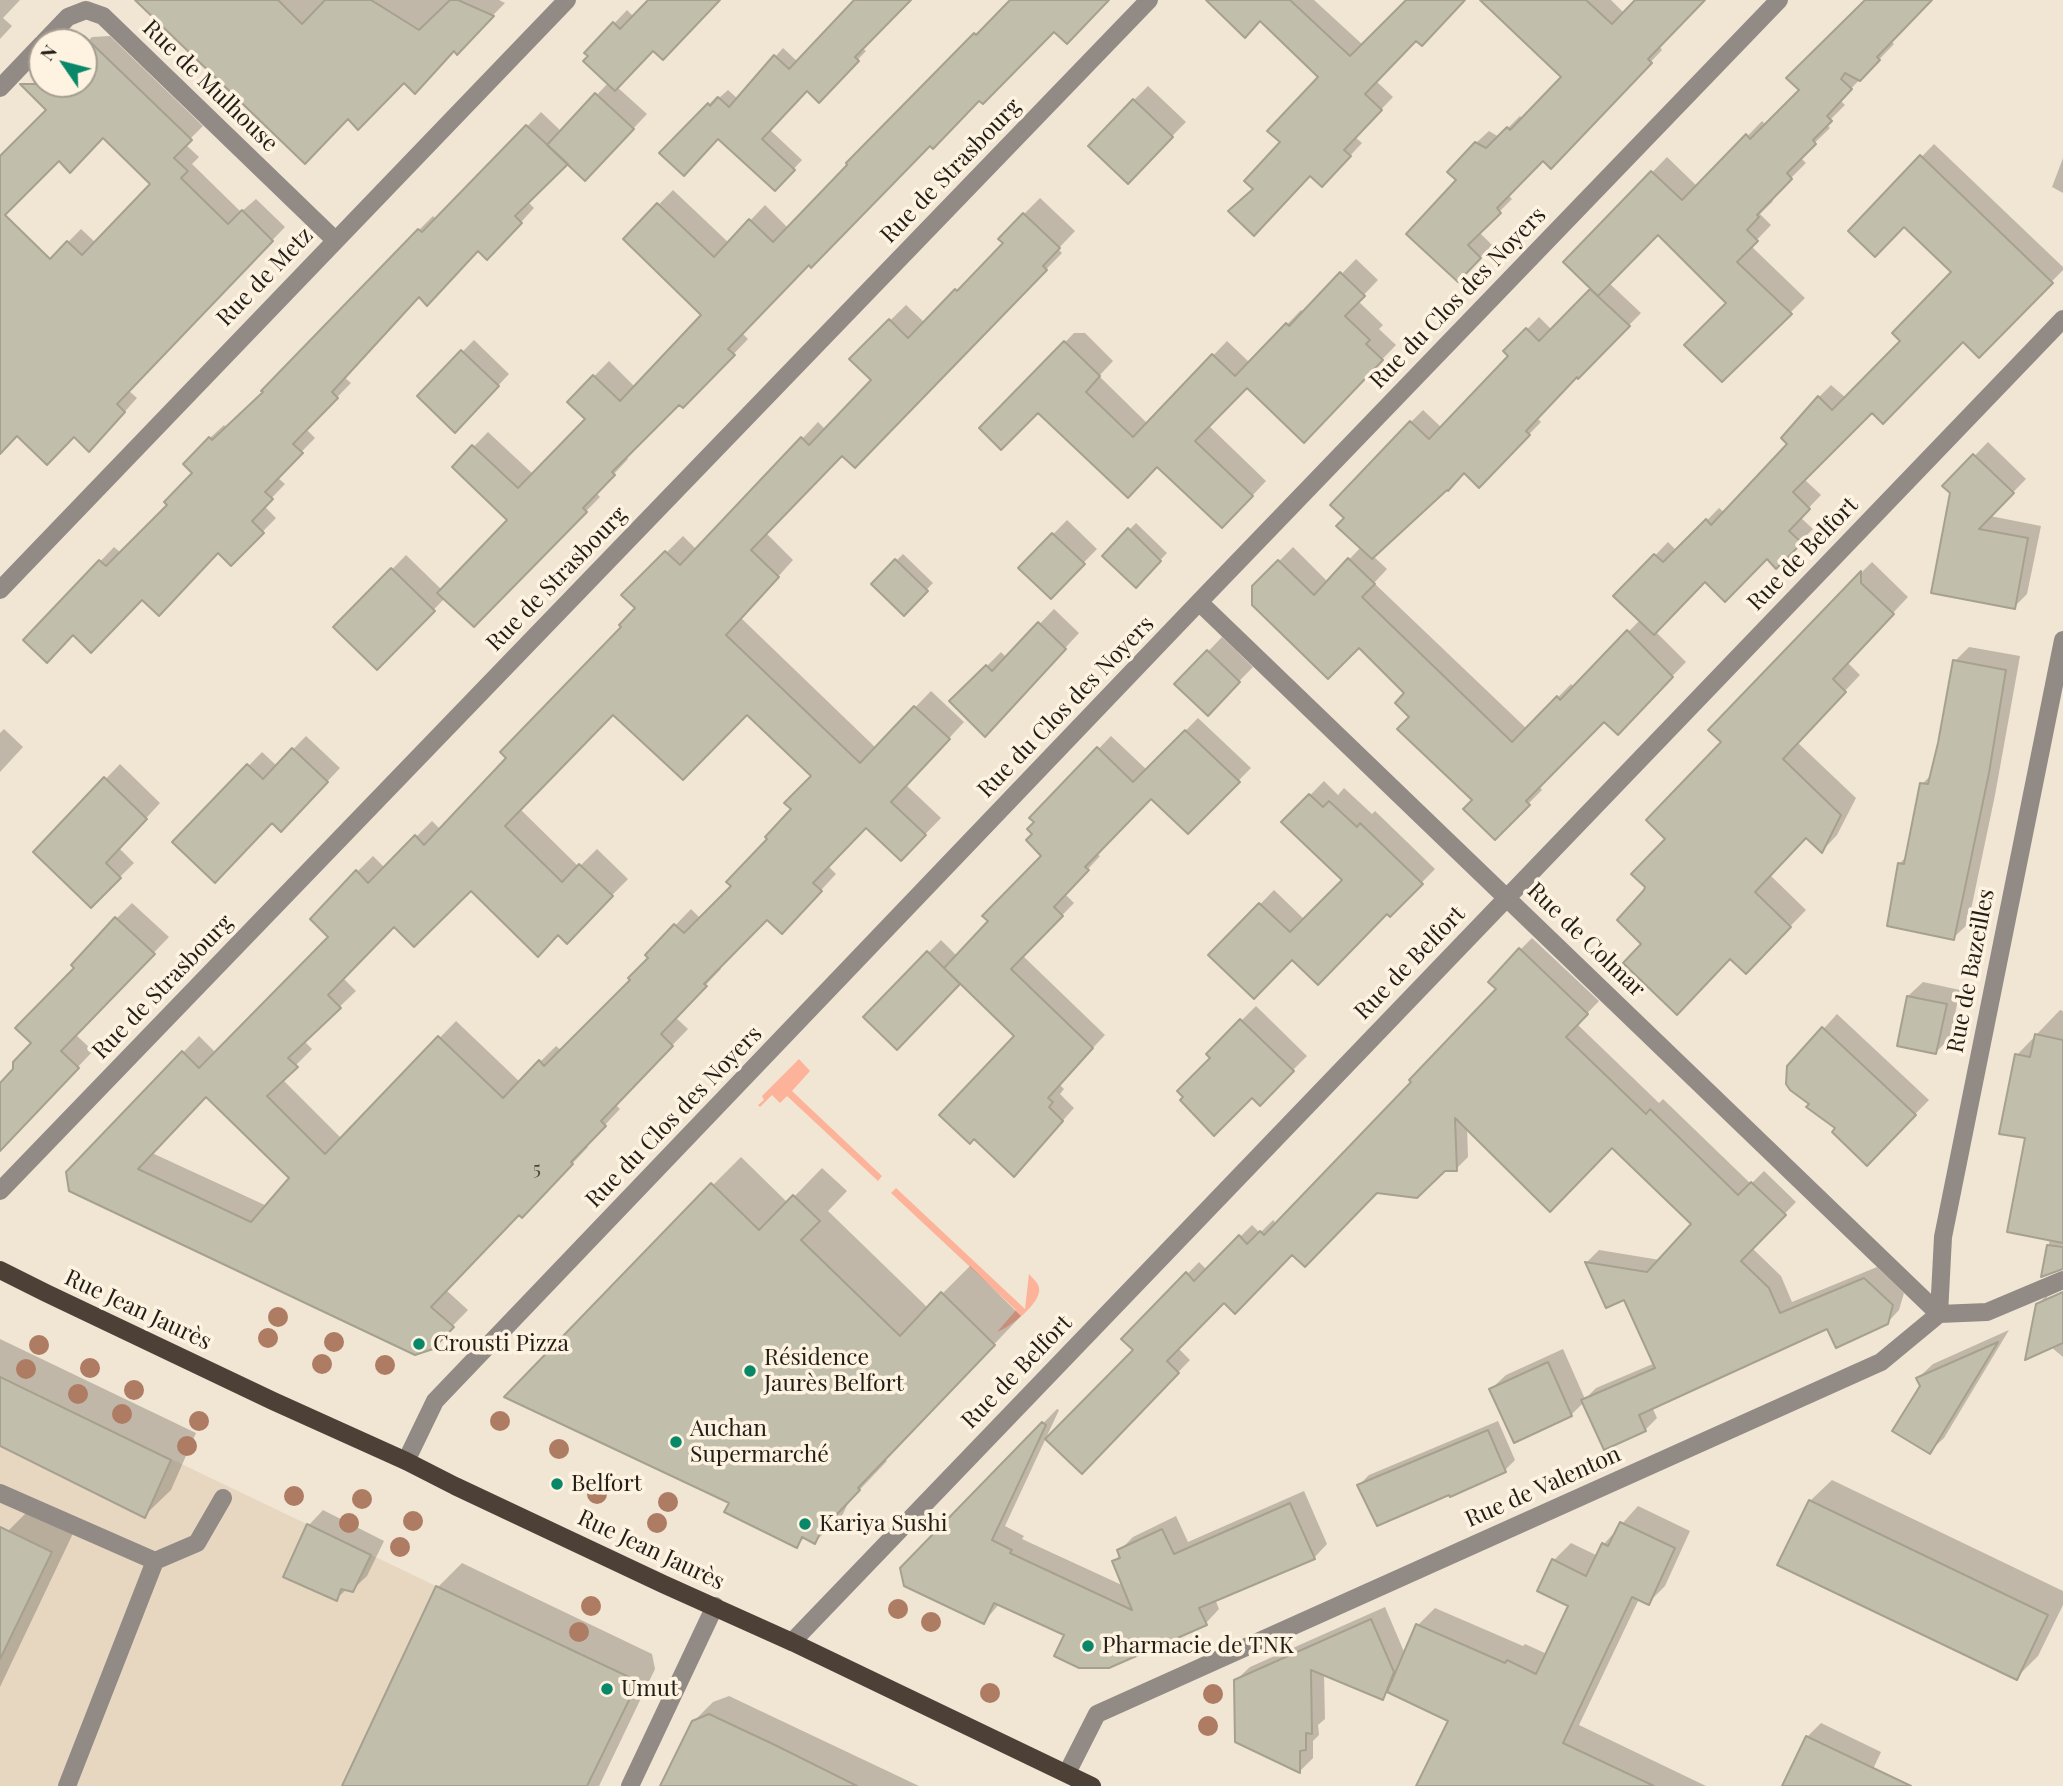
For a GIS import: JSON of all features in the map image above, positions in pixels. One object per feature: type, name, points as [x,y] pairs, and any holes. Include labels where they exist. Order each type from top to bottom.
[{"type":"main road","name":"Rue Jean Jaurès","points":[[0,1270],[1092,1786]]},
{"type":"street","name":"Rue de Metz","points":[[0,590],[567,0]]},
{"type":"street","name":"Rue de Strasbourg","points":[[0,1191],[1149,0]]},
{"type":"street","name":"Rue du Clos des Noyers","points":[[406,1461],[435,1401],[1779,0]]},
{"type":"street","name":"Rue de Mulhouse","points":[[57,28],[68,17],[86,10],[103,16],[335,240]]},
{"type":"street","name":"Rue de Mulhouse","points":[[0,88],[28,59]]},
{"type":"street","name":"Rue de Belfort","points":[[792,1642],[2063,319]]},
{"type":"street","name":"Rue de Colmar","points":[[1199,602],[1939,1314]]},
{"type":"street","name":"Rue de Bazeilles","points":[[1939,1314],[1943,1237],[2063,640]]},
{"type":"street","points":[[1939,1314],[1987,1312],[2063,1280]]},
{"type":"street","name":"Rue de Valenton","points":[[1067,1773],[1097,1714],[1881,1362],[1939,1314]]},
{"type":"street","points":[[0,1493],[155,1561]]},
{"type":"street","points":[[67,1786],[155,1561],[197,1543],[223,1498]]},
{"type":"street","points":[[630,1786],[715,1606]]},
{"type":"shaded area","points":[[799,1059],[810,1071],[792,1091],[882,1176],[878,1181],[787,1096],[780,1103],[772,1095],[760,1107],[758,1105],[764,1100],[762,1096]]},
{"type":"shaded area","points":[[896,1188],[1025,1309],[1029,1274],[1039,1288],[1039,1294],[1030,1307],[1009,1326],[997,1332],[1016,1310],[891,1193]]},
{"type":"shaded area","points":[[0,1377],[436,1586],[346,1778],[362,1786],[0,1786]]},
{"type":"building","points":[[135,0],[278,0],[302,24],[325,0],[371,0],[419,30],[450,0],[458,0],[494,16],[457,55],[454,51],[415,94],[404,83],[358,130],[348,119],[305,164]]},
{"type":"building","points":[[648,0],[720,0],[663,60],[653,51],[615,91],[583,61],[588,56],[584,53],[613,22],[620,29]]},
{"type":"building","points":[[854,0],[911,0],[855,57],[859,61],[819,103],[807,91],[762,139],[795,170],[775,191],[718,139],[684,176],[659,153],[708,103],[710,106],[718,97],[729,107],[774,55],[789,69]]},
{"type":"building","points":[[1010,0],[1109,0],[1067,44],[1054,32],[983,104],[979,101],[933,149],[930,146],[811,268],[809,265],[728,349],[735,355],[683,408],[679,405],[612,472],[615,475],[583,508],[587,512],[474,627],[437,593],[507,520],[452,467],[472,445],[518,488],[585,419],[567,402],[593,375],[620,401],[701,315],[623,239],[657,203],[714,257],[749,219],[773,242],[846,163]]},
{"type":"building","points":[[1206,0],[1290,0],[1350,56],[1406,0],[1465,0],[1422,46],[1416,41],[1365,94],[1382,110],[1344,150],[1351,156],[1322,187],[1310,176],[1254,236],[1228,211],[1253,189],[1244,181],[1280,142],[1267,131],[1318,77],[1260,21],[1245,38]]},
{"type":"building","points":[[1480,0],[1586,0],[1612,24],[1635,0],[1705,0],[1648,59],[1652,63],[1551,169],[1543,161],[1497,208],[1501,213],[1468,245],[1481,258],[1458,282],[1406,234],[1456,180],[1447,172],[1475,142],[1486,148],[1507,127],[1510,130],[1561,77]]},
{"type":"building","points":[[1865,0],[1932,0],[1877,57],[1880,60],[1860,81],[1845,73],[1841,79],[1852,89],[1827,116],[1832,121],[1813,140],[1816,144],[1787,173],[1792,179],[1757,215],[1759,217],[1747,230],[1758,241],[1737,262],[1792,314],[1722,382],[1684,345],[1726,303],[1658,235],[1598,296],[1563,262],[1651,171],[1682,200],[1746,134],[1750,139],[1799,90],[1786,78]]},
{"type":"building","points":[[98,49],[192,140],[174,158],[188,171],[181,178],[228,224],[242,210],[273,241],[117,404],[125,412],[89,452],[74,437],[47,465],[17,436],[0,454],[0,156],[46,110],[34,98],[98,98]],"holes":[[[103,138],[150,184],[82,255],[67,241],[50,259],[5,215],[59,161],[70,173]]]},
{"type":"building","points":[[20,84],[28,84],[28,92]]},
{"type":"building","points":[[595,93],[634,129],[585,181],[547,145]]},
{"type":"building","points":[[1133,99],[1173,137],[1128,184],[1088,146]]},
{"type":"building","points":[[526,125],[568,164],[515,216],[522,223],[487,260],[478,251],[427,306],[419,297],[332,392],[338,398],[293,444],[303,453],[265,492],[273,499],[252,521],[264,533],[231,566],[218,553],[159,616],[142,600],[91,653],[73,635],[47,663],[23,640],[99,560],[106,566],[167,505],[164,502],[192,473],[183,464],[209,437],[212,440],[263,392],[261,391],[418,229],[422,232]]},
{"type":"building","points":[[1920,155],[2053,283],[1979,358],[1963,342],[1883,424],[1872,413],[1793,492],[1810,509],[1789,531],[1802,543],[1776,569],[1767,559],[1725,602],[1705,582],[1654,635],[1613,596],[1654,554],[1663,562],[1706,519],[1711,525],[1787,444],[1781,438],[1818,396],[1832,410],[1900,341],[1892,333],[1951,272],[1904,227],[1875,257],[1848,231]]},
{"type":"building","points":[[1023,213],[1060,248],[1043,266],[1047,270],[855,468],[842,456],[751,550],[779,577],[726,635],[860,763],[914,706],[950,739],[891,802],[926,835],[901,861],[866,828],[813,883],[822,891],[782,934],[767,920],[704,984],[707,986],[661,1034],[673,1046],[601,1121],[606,1126],[522,1218],[519,1215],[431,1307],[454,1327],[433,1349],[415,1355],[69,1191],[66,1172],[182,1051],[199,1068],[328,937],[310,919],[356,870],[368,883],[415,835],[424,845],[506,758],[500,752],[621,627],[619,625],[635,608],[621,595],[665,551],[680,565],[801,437],[809,445],[871,380],[849,359],[889,319],[908,338],[1003,243],[998,239]],"holes":[[[613,715],[683,780],[747,715],[811,776],[784,803],[791,809],[765,837],[767,839],[726,882],[731,886],[684,933],[674,924],[645,955],[648,958],[628,978],[630,980],[544,1066],[539,1060],[503,1098],[438,1036],[325,1154],[267,1096],[298,1067],[288,1058],[341,1008],[328,995],[394,927],[414,947],[471,891],[538,957],[558,935],[567,944],[613,896],[579,864],[562,882],[505,826]],[[206,1097],[289,1178],[251,1222],[138,1169]]]},
{"type":"building","points":[[1340,272],[1365,296],[1345,316],[1370,340],[1366,344],[1383,360],[1304,443],[1247,388],[1195,441],[1253,496],[1222,528],[1157,467],[1128,498],[1038,413],[1001,450],[979,428],[1064,341],[1100,376],[1086,392],[1133,437],[1212,354],[1235,376],[1286,323],[1289,326]]},
{"type":"building","points":[[1590,289],[1630,326],[1526,431],[1530,435],[1479,488],[1464,473],[1448,491],[1372,559],[1336,526],[1344,518],[1330,505],[1410,421],[1429,439],[1508,356],[1503,351],[1526,328],[1539,341]]},
{"type":"building","points":[[461,350],[499,386],[455,433],[417,396]]},
{"type":"building","points":[[1973,454],[2014,493],[1979,529],[2028,538],[2015,609],[1931,593],[1950,493],[1942,486]]},
{"type":"building","points":[[1128,528],[1161,561],[1136,588],[1102,556]]},
{"type":"building","points":[[1052,533],[1085,564],[1051,599],[1018,568]]},
{"type":"building","points":[[1348,558],[1375,584],[1362,597],[1512,742],[1557,696],[1560,700],[1627,630],[1673,677],[1618,735],[1604,722],[1526,801],[1530,805],[1495,840],[1463,809],[1472,800],[1397,729],[1409,717],[1395,703],[1404,693],[1359,648],[1328,679],[1252,605],[1252,586],[1278,560],[1314,595]]},
{"type":"building","points":[[895,559],[928,591],[904,616],[871,584]]},
{"type":"building","points":[[391,568],[435,611],[377,670],[333,627]]},
{"type":"building","points":[[1861,571],[1861,583],[1894,614],[1833,679],[1846,692],[1783,759],[1841,815],[1822,853],[1806,838],[1755,892],[1791,927],[1746,974],[1730,959],[1677,1015],[1623,963],[1641,944],[1617,920],[1645,887],[1631,874],[1665,839],[1646,820],[1721,742],[1708,730]]},
{"type":"building","points":[[1038,622],[1066,649],[985,737],[949,701],[986,665],[992,671]]},
{"type":"building","points":[[1207,650],[1240,682],[1208,716],[1174,684]]},
{"type":"building","points":[[1953,660],[2006,670],[1989,773],[1954,940],[1887,926],[1898,863],[1904,864],[1920,783],[1928,784]]},
{"type":"building","points":[[1185,730],[1240,782],[1188,834],[1151,799],[1085,867],[1089,870],[1054,907],[1063,916],[1011,969],[1093,1048],[1048,1098],[1053,1102],[1049,1107],[1063,1121],[1014,1177],[974,1139],[970,1144],[939,1115],[1014,1036],[944,968],[988,921],[982,916],[1041,856],[1026,840],[1032,834],[1027,829],[1034,822],[1029,818],[1097,747],[1133,782]]},
{"type":"building","points":[[292,748],[328,782],[281,832],[272,823],[215,883],[172,842],[247,764],[263,779]]},
{"type":"building","points":[[104,777],[147,819],[106,863],[121,878],[91,908],[33,852]]},
{"type":"building","points":[[1309,794],[1323,807],[1329,801],[1357,827],[1360,823],[1423,884],[1390,917],[1387,914],[1318,985],[1292,960],[1254,999],[1208,955],[1259,903],[1290,932],[1342,880],[1281,822]]},
{"type":"building","points":[[115,917],[155,954],[61,1051],[79,1068],[0,1151],[0,1083],[13,1069],[13,1062],[31,1043],[15,1028],[74,968],[71,965]]},
{"type":"building","points":[[1519,948],[1588,1014],[1566,1037],[1646,1114],[1650,1109],[1738,1195],[1751,1182],[1786,1215],[1741,1261],[1769,1288],[1780,1313],[1864,1278],[1893,1305],[1888,1324],[1836,1348],[1827,1329],[1639,1415],[1646,1431],[1604,1450],[1581,1400],[1655,1368],[1624,1300],[1606,1308],[1585,1262],[1647,1272],[1691,1224],[1612,1148],[1550,1212],[1455,1118],[1457,1171],[1445,1171],[1417,1198],[1377,1193],[1305,1267],[1292,1255],[1235,1314],[1224,1303],[1167,1361],[1179,1373],[1082,1474],[1045,1439],[1133,1350],[1121,1339],[1186,1272],[1194,1281],[1239,1235],[1247,1244],[1260,1231],[1264,1235],[1496,989],[1488,982]]},
{"type":"building","points":[[927,951],[960,984],[897,1050],[863,1017]]},
{"type":"building","points":[[1907,996],[1947,1004],[1936,1054],[1897,1046]]},
{"type":"building","points":[[1240,1019],[1294,1071],[1260,1106],[1252,1098],[1214,1136],[1180,1100],[1183,1097],[1177,1091],[1210,1058],[1206,1054]]},
{"type":"building","points":[[1822,1027],[1916,1115],[1867,1166],[1832,1132],[1835,1128],[1806,1107],[1809,1104],[1786,1084],[1787,1066]]},
{"type":"building","points":[[2035,1034],[2063,1040],[2063,1243],[2007,1232],[2025,1138],[1999,1134],[2015,1054],[2030,1057]]},
{"type":"building","name":"Résidence Jaurès Belfort","points":[[711,1183],[759,1230],[793,1195],[820,1221],[801,1240],[900,1336],[941,1292],[995,1345],[858,1488],[860,1490],[821,1531],[815,1544],[802,1537],[797,1548],[724,1512],[729,1503],[504,1397]]},
{"type":"building","points":[[2047,1245],[2063,1247],[2063,1269],[2041,1277]]},
{"type":"building","points":[[2063,1292],[2063,1343],[2025,1360],[2036,1304]]},
{"type":"building","points":[[1998,1342],[1930,1454],[1892,1431],[1920,1386],[1916,1378]]},
{"type":"building","points":[[1548,1362],[1572,1416],[1514,1443],[1489,1389]]},
{"type":"building","points":[[0,1377],[171,1460],[145,1518],[0,1446]]},
{"type":"building","points":[[1042,1422],[1046,1425],[992,1540],[1012,1550],[1010,1553],[1132,1610],[1112,1561],[1120,1558],[1117,1550],[1162,1529],[1174,1554],[1290,1503],[1315,1559],[1199,1608],[1207,1625],[1109,1668],[1079,1668],[1054,1656],[1064,1635],[994,1603],[984,1624],[904,1586],[900,1568]]},
{"type":"building","points":[[1488,1430],[1506,1472],[1377,1526],[1357,1485]]},
{"type":"building","points":[[1809,1500],[2048,1615],[2017,1680],[1777,1565]]},
{"type":"building","points":[[1620,1522],[1675,1548],[1649,1605],[1632,1597],[1563,1743],[1654,1786],[1416,1786],[1448,1721],[1387,1692],[1416,1624],[1536,1674],[1568,1606],[1537,1591],[1552,1559],[1586,1576],[1602,1543],[1608,1546]]},
{"type":"building","points":[[307,1524],[371,1555],[353,1592],[341,1589],[337,1601],[283,1577]]},
{"type":"building","points":[[0,1527],[52,1552],[0,1659]]},
{"type":"building","points":[[436,1586],[629,1677],[632,1694],[587,1786],[342,1786]]},
{"type":"building","points":[[1371,1619],[1394,1672],[1383,1700],[1311,1670],[1312,1734],[1306,1733],[1306,1750],[1300,1751],[1300,1773],[1235,1742],[1234,1680]]},
{"type":"building","points":[[709,1714],[857,1786],[660,1786],[692,1721]]},
{"type":"building","points":[[1806,1736],[1911,1786],[1782,1786]]},
{"type":"place","name":"Crousti Pizza","points":[[419,1344]]},
{"type":"place","name":"Résidence Jaurès Belfort","points":[[750,1371]]},
{"type":"place","name":"Auchan Supermarché","points":[[676,1442]]},
{"type":"place","name":"Belfort","points":[[557,1484]]},
{"type":"place","name":"Kariya Sushi","points":[[805,1524]]},
{"type":"place","name":"Pharmacie de TNK","points":[[1088,1646]]},
{"type":"place","name":"Umut","points":[[607,1689]]}]
